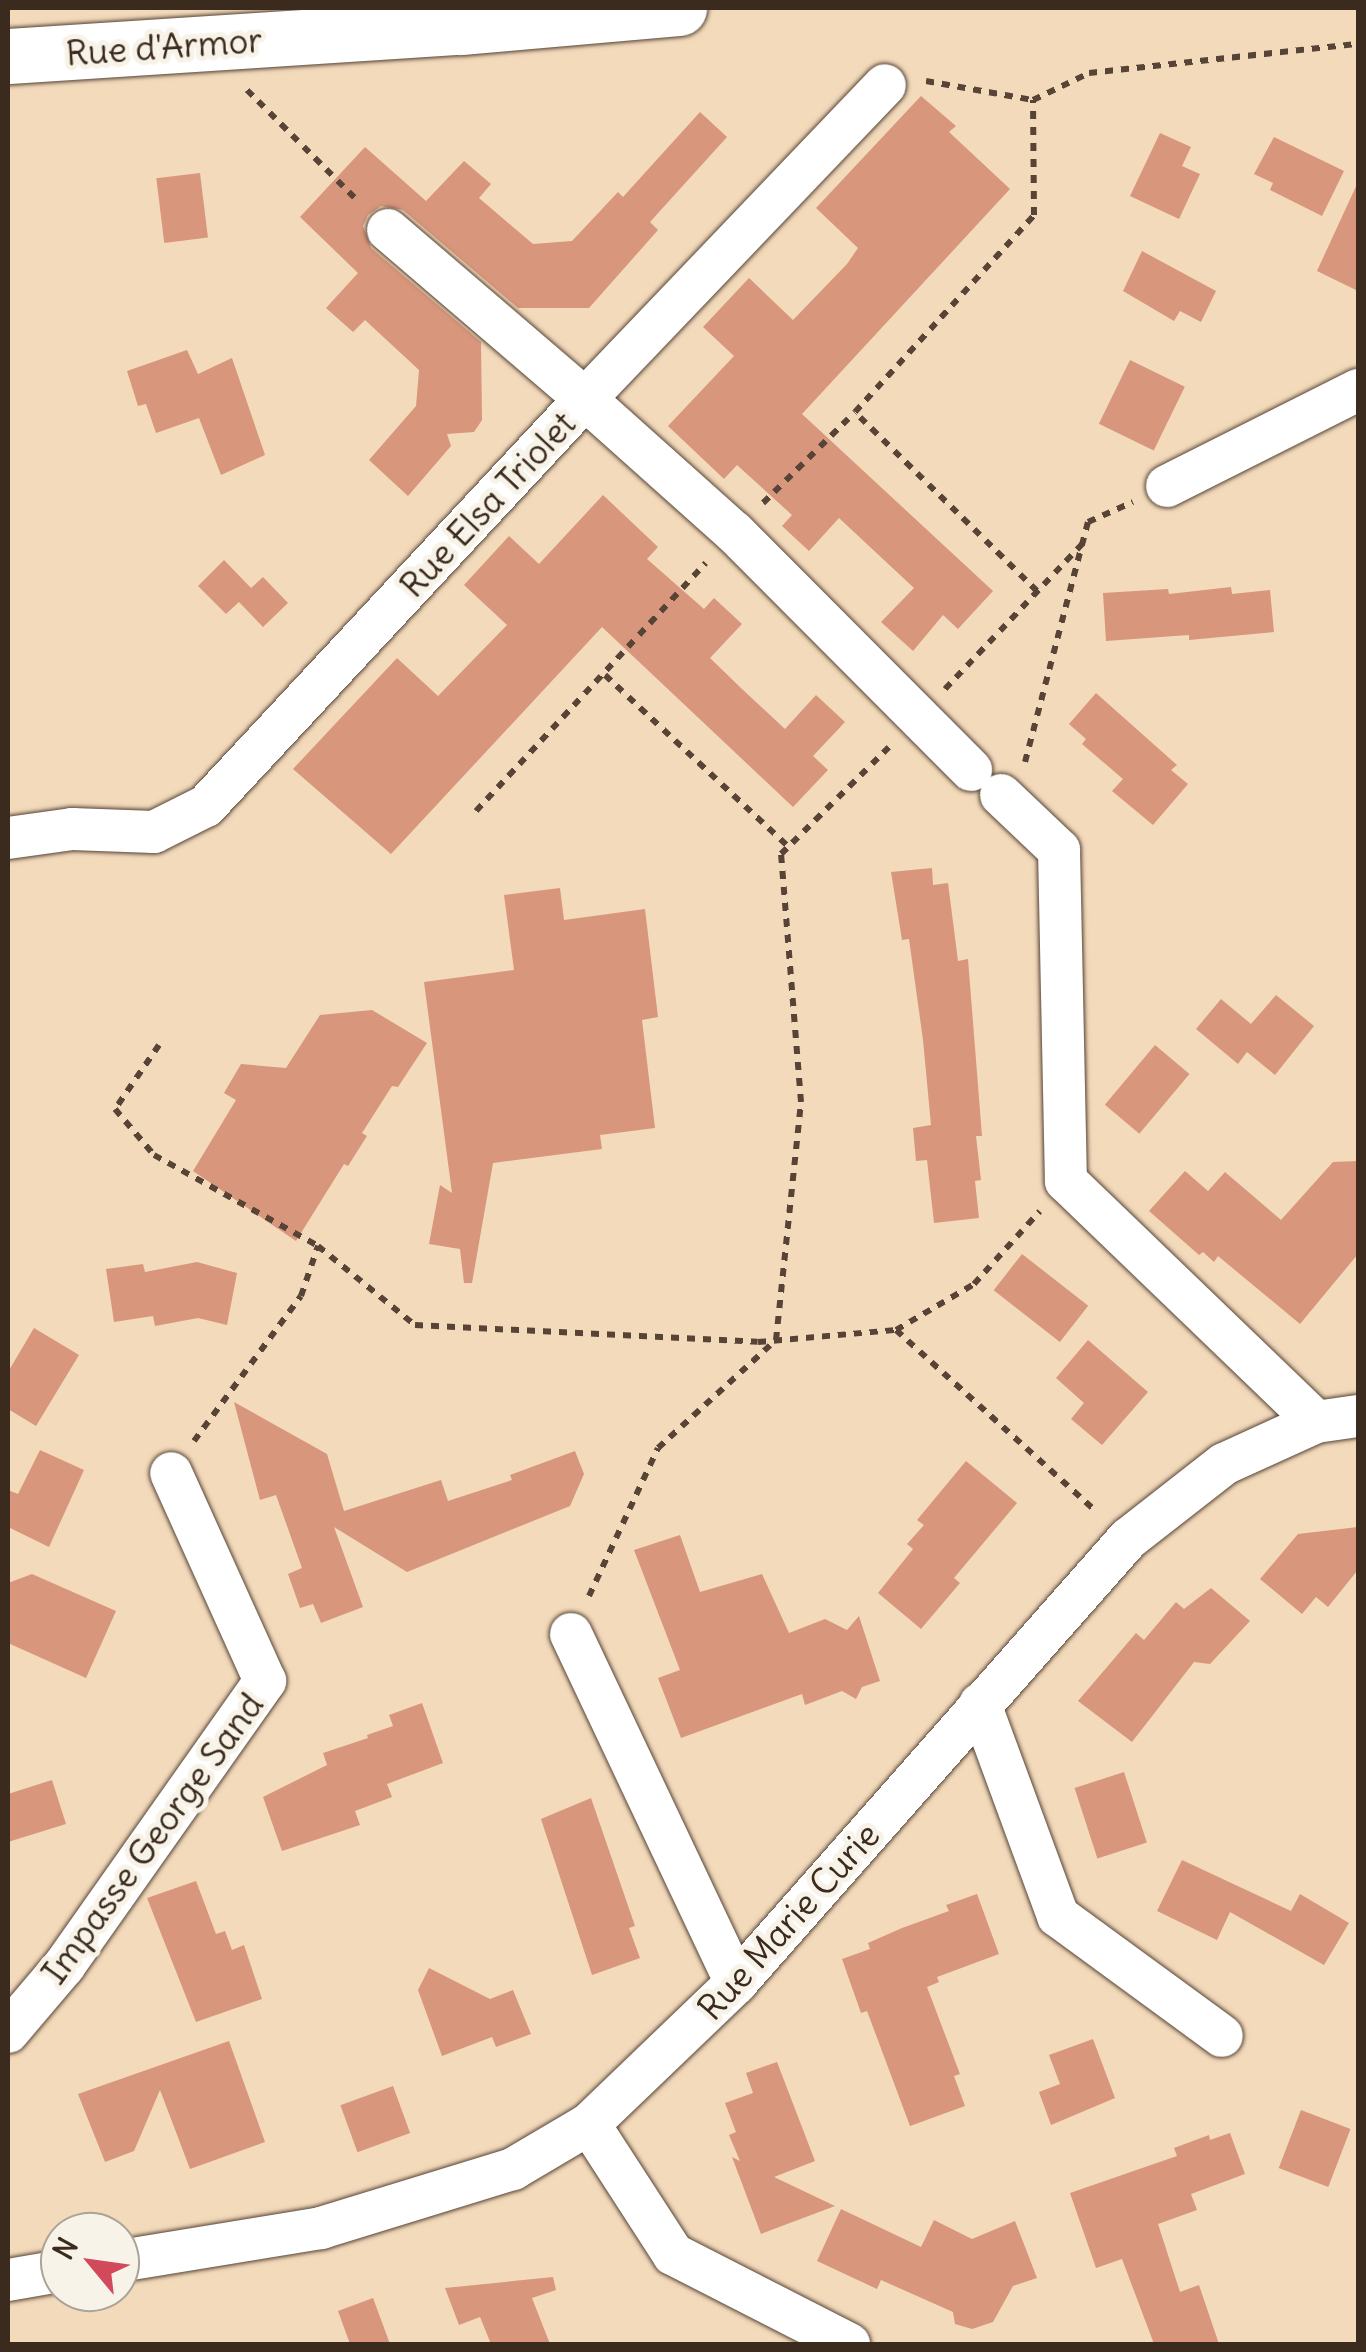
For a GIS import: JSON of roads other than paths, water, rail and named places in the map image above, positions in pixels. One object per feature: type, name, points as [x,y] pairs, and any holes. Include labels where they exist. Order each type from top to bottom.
[{"type":"main road","name":"Rue d'Armor","points":[[8,56],[679,8]]},
{"type":"street","points":[[388,230],[585,399],[885,85]]},
{"type":"street","points":[[1167,486],[1358,390]]},
{"type":"street","name":"Rue Elsa Triolet","points":[[8,838],[72,830],[154,832],[206,806],[585,399],[734,532],[917,720],[1058,850],[1066,1181],[1316,1422]]},
{"type":"street","name":"Rue Marie Curie","points":[[140,2258],[320,2228],[514,2169],[589,2124],[736,1983],[1128,1539],[1224,1464],[1316,1422],[1358,1416]]},
{"type":"street","name":"Impasse George Sand","points":[[8,2032],[64,1966],[265,1681],[171,1473]]},
{"type":"street","points":[[572,1634],[736,1983]]},
{"type":"street","points":[[980,1704],[1058,1916],[1222,2036]]},
{"type":"street","points":[[589,2124],[673,2254],[849,2344]]},
{"type":"street","points":[[8,2280],[40,2274]]}]
